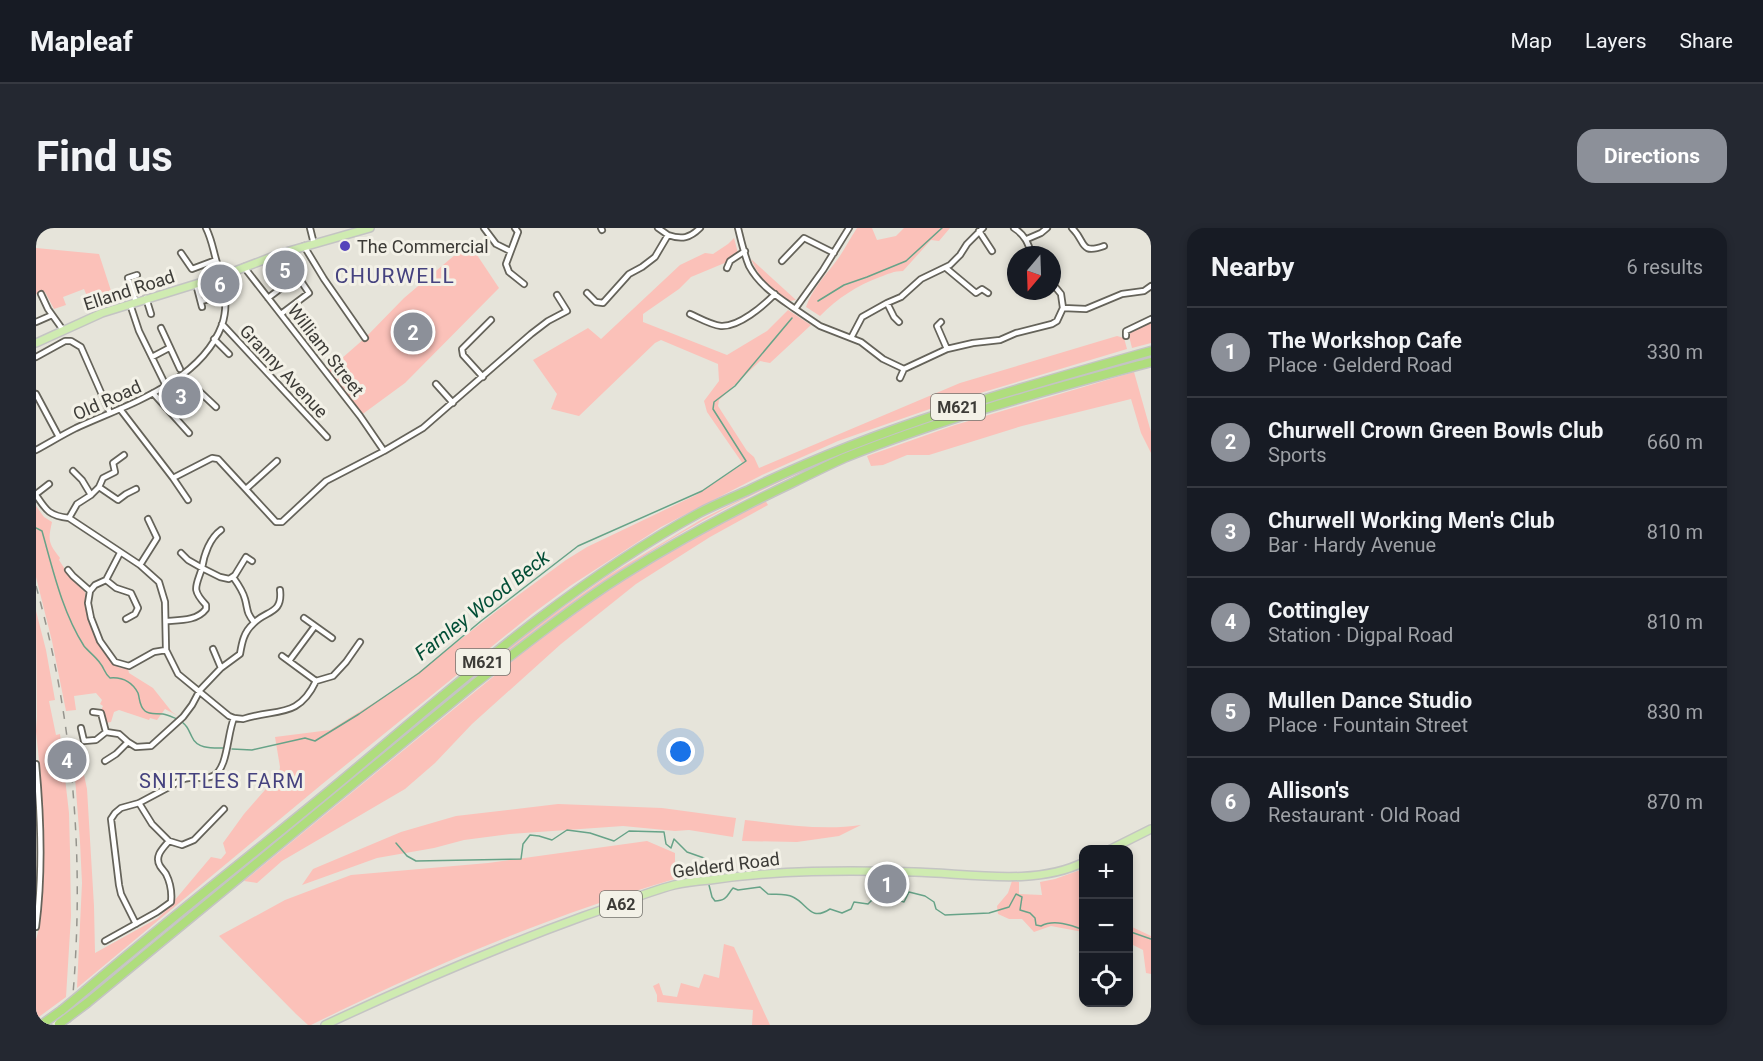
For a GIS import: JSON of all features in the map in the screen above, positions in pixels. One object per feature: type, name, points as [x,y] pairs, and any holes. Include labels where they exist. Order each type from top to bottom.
[{"type":"highway","name":"M621","points":[[41,1025],[497,650],[568,596],[659,536],[702,511],[844,447],[933,415],[1151,351]]},
{"type":"highway","name":"M621","points":[[59,1025],[473,685],[549,626],[670,546],[776,490],[842,459],[919,430],[1076,382],[1151,362]]},
{"type":"main road","name":"Elland Road","points":[[36,343],[102,313],[133,302],[222,276],[304,246],[370,228]]},
{"type":"main road","points":[[1117,845],[1151,829]]},
{"type":"main road","name":"Gelderd Road","points":[[326,1025],[516,942],[675,885],[728,877],[834,871],[1033,876],[1079,863]]},
{"type":"street","name":"Old Road","points":[[36,450],[166,386],[182,375],[209,349],[222,324],[225,295],[215,250],[206,228]]},
{"type":"street","points":[[310,228],[314,244]]},
{"type":"street","points":[[484,228],[496,244],[510,251]]},
{"type":"street","points":[[658,228],[678,238],[691,236],[700,228]]},
{"type":"street","points":[[738,228],[747,260],[755,276],[775,294],[820,326],[861,342],[883,359],[904,369]]},
{"type":"street","points":[[795,309],[849,228]]},
{"type":"street","points":[[1014,228],[1027,239],[1029,246]]},
{"type":"street","points":[[1027,239],[1047,228]]},
{"type":"street","points":[[1072,228],[1090,251],[1104,246]]},
{"type":"street","points":[[517,230],[506,264],[507,268],[524,284]]},
{"type":"street","points":[[851,338],[862,317],[902,297],[921,279],[946,268],[981,230],[992,251]]},
{"type":"street","points":[[797,234],[834,253]]},
{"type":"street","points":[[586,293],[600,304],[607,301],[629,274],[655,257],[668,235]]},
{"type":"street","points":[[782,261],[804,238]]},
{"type":"street","points":[[304,246],[365,338]]},
{"type":"street","points":[[727,268],[730,261],[745,251]]},
{"type":"street","points":[[180,253],[192,269],[216,260]]},
{"type":"street","points":[[281,314],[309,293],[282,253]]},
{"type":"street","name":"William Street","points":[[244,267],[360,416],[384,451]]},
{"type":"street","points":[[946,268],[970,290],[976,293],[982,289],[988,293]]},
{"type":"street","points":[[137,275],[128,278],[139,331],[166,386]]},
{"type":"street","points":[[268,298],[297,276]]},
{"type":"street","points":[[196,284],[201,304],[225,295]]},
{"type":"street","points":[[1064,308],[1086,309],[1122,294],[1144,291],[1151,286]]},
{"type":"street","points":[[41,294],[63,330]]},
{"type":"street","points":[[690,314],[724,326],[757,311],[775,294]]},
{"type":"street","points":[[900,378],[904,369],[947,349],[1000,340],[1016,333],[1052,324],[1057,321],[1064,308],[1061,294]]},
{"type":"street","points":[[173,478],[212,458],[218,459],[276,522],[282,522],[326,481],[423,428],[531,334],[548,321],[567,311],[557,295]]},
{"type":"street","points":[[146,298],[152,314]]},
{"type":"street","points":[[887,303],[899,322]]},
{"type":"street","points":[[544,314],[548,321]]},
{"type":"street","points":[[36,322],[52,315]]},
{"type":"street","points":[[1126,336],[1125,331],[1151,319]]},
{"type":"street","points":[[483,377],[463,356],[462,349],[491,320]]},
{"type":"street","points":[[941,322],[937,327],[947,349]]},
{"type":"street","name":"Granny Avenue","points":[[222,324],[327,437]]},
{"type":"street","points":[[161,328],[180,369]]},
{"type":"street","points":[[214,339],[229,354]]},
{"type":"street","points":[[36,357],[65,341],[71,341],[81,347],[110,413]]},
{"type":"street","points":[[152,357],[169,348]]},
{"type":"street","points":[[182,375],[216,407]]},
{"type":"street","points":[[436,384],[453,403]]},
{"type":"street","points":[[153,393],[189,433]]},
{"type":"street","points":[[36,394],[59,437]]},
{"type":"street","points":[[120,409],[188,500]]},
{"type":"street","points":[[69,518],[77,504],[99,487],[103,478],[115,472],[113,463],[124,455]]},
{"type":"street","points":[[246,489],[277,461]]},
{"type":"street","points":[[73,471],[91,495]]},
{"type":"street","points":[[49,484],[36,494],[48,512],[69,518],[140,565],[159,582],[165,602],[166,650],[178,674],[200,690],[222,711],[234,718],[243,719],[294,709],[307,697],[316,681],[333,676],[338,671],[360,642]]},
{"type":"street","points":[[99,487],[118,500],[136,489]]},
{"type":"street","points":[[140,565],[157,538],[148,519]]},
{"type":"street","points":[[166,621],[191,619],[204,612],[206,605],[199,598],[196,588],[212,538],[221,530]]},
{"type":"street","points":[[120,553],[106,580],[95,585],[90,591],[88,603],[100,641],[115,662],[129,666],[154,652],[166,650]]},
{"type":"street","points":[[181,553],[188,560],[225,579],[233,577],[246,557],[252,561]]},
{"type":"street","points":[[68,570],[90,591]]},
{"type":"street","points":[[233,577],[241,588],[248,614],[254,622]]},
{"type":"street","points":[[106,580],[116,588],[131,593],[138,608],[135,614],[126,619]]},
{"type":"street","points":[[81,728],[84,741],[96,740],[106,732],[119,734],[136,747],[151,746],[183,717],[200,690],[221,668],[240,654],[244,636],[254,622],[277,609],[281,599],[280,590]]},
{"type":"street","points":[[304,618],[332,638]]},
{"type":"street","points":[[289,661],[315,626]]},
{"type":"street","points":[[213,649],[221,668]]},
{"type":"street","points":[[282,656],[316,681]]},
{"type":"street","points":[[93,712],[101,713],[106,732]]},
{"type":"street","points":[[136,924],[121,894],[112,817],[126,805],[138,802],[184,779],[206,778],[221,771],[234,718]]},
{"type":"street","points":[[105,761],[128,742]]},
{"type":"street","points":[[36,764],[38,868],[36,927]]},
{"type":"street","points":[[138,802],[152,824],[170,841],[182,845],[194,840],[224,809]]},
{"type":"street","points":[[105,941],[171,902],[167,877],[158,858],[161,850],[170,841]]},
{"type":"shaded area","points":[[857,228],[872,228],[877,240],[896,236],[904,228],[950,228],[939,241],[931,240],[903,271],[888,274],[855,289],[820,316],[806,307],[808,301]]},
{"type":"shaded area","points":[[734,238],[738,253],[727,262],[691,277],[679,289],[643,314],[643,322],[727,355],[767,331],[788,310],[811,325],[770,363],[760,361],[719,400],[718,406],[747,451],[754,457],[759,468],[960,383],[1117,336],[1124,338],[1127,349],[947,403],[838,441],[762,475],[661,527],[570,586],[532,614],[321,785],[77,988],[82,883],[73,752],[79,751],[87,789],[95,953],[158,918],[211,857],[221,859],[226,853],[223,843],[244,814],[279,774],[275,737],[330,730],[401,686],[566,560],[587,547],[696,495],[743,464],[707,412],[704,401],[719,381],[718,364],[661,340],[655,343],[579,416],[551,409],[557,394],[533,360],[588,328],[601,339],[680,265],[705,253],[713,254]]},
{"type":"shaded area","points":[[469,243],[499,288],[405,383],[360,416],[325,373],[365,338],[404,298]]},
{"type":"shaded area","points":[[36,248],[99,254],[115,303],[94,313],[84,289],[63,297],[66,305],[54,309],[45,292],[36,294]]},
{"type":"shaded area","points":[[751,259],[796,300],[789,301],[771,288],[758,273]]},
{"type":"shaded area","points":[[1151,322],[1151,343],[1132,348],[1129,336],[1132,330]]},
{"type":"shaded area","points":[[1151,355],[1151,357],[975,409],[888,438],[802,472],[731,505],[630,564],[534,631],[323,803],[322,801],[538,625],[609,575],[704,518],[799,471],[918,425]]},
{"type":"shaded area","points":[[1134,372],[1151,432],[1151,453],[1141,433],[1131,399],[1022,426],[929,455],[907,455],[883,465],[871,466],[867,456],[955,425]]},
{"type":"shaded area","points":[[765,500],[768,505],[710,537],[636,584],[561,644],[472,724],[435,763],[405,789],[282,861],[257,883],[244,881],[538,640],[659,557],[707,529]]},
{"type":"shaded area","points":[[36,506],[44,517],[52,522],[50,541],[59,560],[68,574],[85,592],[88,621],[98,643],[113,664],[128,669],[129,673],[153,688],[172,712],[178,716],[165,709],[157,720],[150,718],[149,720],[119,710],[114,712],[111,722],[106,723],[101,710],[102,700],[96,693],[74,696],[76,710],[66,711],[36,577]]},
{"type":"shaded area","points":[[36,611],[55,700],[49,701],[56,735],[60,734],[69,813],[71,916],[66,997],[36,1019],[36,940],[40,924],[43,854],[41,780],[36,731]]},
{"type":"shaded area","points":[[558,804],[662,808],[736,818],[733,837],[689,830],[675,831],[623,826],[510,834],[464,840],[377,858],[302,885],[313,869],[401,832],[456,816]]},
{"type":"shaded area","points":[[745,820],[818,827],[861,825],[839,836],[797,842],[742,841]]},
{"type":"shaded area","points":[[647,841],[675,853],[675,879],[581,909],[490,944],[311,1025],[296,1014],[219,936],[285,900],[351,875],[488,863]]},
{"type":"shaded area","points":[[1079,870],[1079,931],[1051,926],[1034,932],[1022,919],[1009,919],[998,914],[997,906],[1008,893],[1012,881],[1019,882],[1019,894],[1042,895],[1040,882]]},
{"type":"shaded area","points":[[1133,927],[1151,936],[1151,974],[1146,973],[1143,950],[1133,945]]},
{"type":"shaded area","points":[[724,944],[734,947],[770,1025],[752,1025],[753,1010],[657,1002],[653,986],[659,983],[663,995],[677,997],[681,983],[699,988],[704,974],[719,978]]},
{"type":"waterway","points":[[818,301],[844,285],[906,261],[942,228]]},
{"type":"waterway","name":"Farnley Wood Beck","points":[[232,749],[252,750],[305,738],[315,741],[419,673],[481,621],[578,546],[702,491],[746,461],[713,409],[714,402],[735,386],[792,318]]},
{"type":"waterway","name":"Farnley Wood Beck","points":[[36,528],[42,531],[64,605],[84,646],[102,665],[110,678],[123,679],[133,686],[145,711],[165,714],[177,719]]},
{"type":"waterway","name":"Farnley Wood Beck","points":[[181,721],[197,744],[223,748]]},
{"type":"waterway","name":"Farnley Wood Beck","points":[[396,843],[407,856],[416,861],[521,859],[523,844],[530,835],[552,840],[567,830],[590,833],[614,841],[629,831],[664,832],[666,844],[671,848],[674,839],[687,852],[704,858],[708,875]]},
{"type":"waterway","name":"Farnley Wood Beck","points":[[709,885],[715,901],[724,899],[733,888],[738,890],[760,887],[768,894],[793,897],[813,913],[818,914],[830,909],[842,913],[851,909],[854,902],[868,904],[875,897],[892,898],[904,902],[909,892],[925,896],[934,902],[936,909],[945,915],[989,913],[1009,907],[1016,894],[1022,897],[1020,910],[1030,913],[1035,918],[1036,925],[1057,923],[1079,928]]},
{"type":"waterway","name":"Farnley Wood Beck","points":[[1133,933],[1151,939]]},
{"type":"railway","points":[[36,586],[50,640],[60,694],[69,749],[74,804],[77,914],[70,1025]]},
{"type":"place","name":"The Commercial","points":[[345,246]]},
{"type":"place","name":"Mullen Dance Studio","points":[[285,270]]},
{"type":"place","name":"Allison's","points":[[220,284]]},
{"type":"place","name":"Churwell Crown Green Bowls Club","points":[[413,332]]},
{"type":"place","name":"Churwell Working Men's Club","points":[[181,396]]},
{"type":"place","name":"Cottingley","points":[[67,760]]},
{"type":"place","name":"The Workshop Cafe","points":[[887,884]]},
{"type":"district","name":"CHURWELL","points":[[395,276]]},
{"type":"district","name":"SNITTLES FARM","points":[[222,781]]}]
